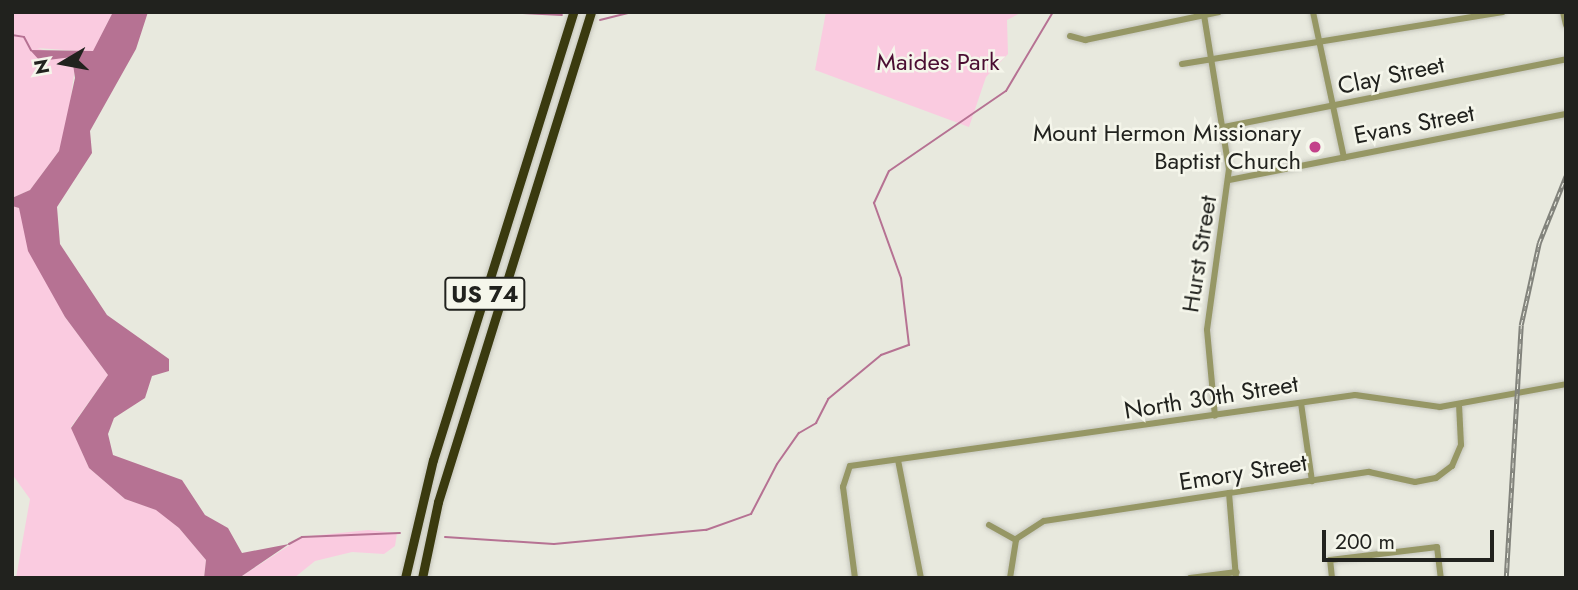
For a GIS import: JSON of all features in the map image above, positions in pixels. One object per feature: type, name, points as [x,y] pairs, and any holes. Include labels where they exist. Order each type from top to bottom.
[{"type":"highway","name":"US 74","points":[[405,578],[433,460],[573,12]]},
{"type":"highway","name":"US 74","points":[[422,578],[438,502],[591,12]]},
{"type":"street","points":[[1070,36],[1085,40],[1219,12]]},
{"type":"street","points":[[1313,12],[1344,158]]},
{"type":"street","points":[[1182,64],[1318,38],[1370,37],[1503,12]]},
{"type":"street","points":[[1563,12],[1566,24]]},
{"type":"street","name":"Hurst Street","points":[[1204,15],[1224,127],[1229,180],[1207,330],[1215,416]]},
{"type":"street","name":"Clay Street","points":[[1224,127],[1566,59]]},
{"type":"street","name":"Evans Street","points":[[1229,180],[1566,114]]},
{"type":"street","name":"North 30th Street","points":[[855,578],[843,487],[845,470],[861,464],[1363,395],[1428,406],[1458,404],[1566,384]]},
{"type":"street","points":[[1301,403],[1312,481]]},
{"type":"street","name":"Emory Street","points":[[1016,540],[1044,521],[1229,493],[1369,472],[1415,482],[1441,476],[1461,445],[1458,404]]},
{"type":"street","points":[[898,460],[921,578]]},
{"type":"street","points":[[1191,578],[1237,575],[1229,493]]},
{"type":"street","points":[[989,525],[1016,540],[1010,578]]},
{"type":"street","points":[[1332,578],[1330,560],[1437,547],[1441,578]]},
{"type":"green space","points":[[12,12],[113,12],[93,52],[37,48],[76,60],[67,125],[59,151],[30,190],[12,198]]},
{"type":"green space","name":"Maides Park","points":[[826,12],[1022,12],[1007,20],[1008,54],[986,77],[969,127],[815,70]]},
{"type":"green space","points":[[12,206],[19,208],[65,317],[108,375],[71,427],[89,468],[125,499],[157,510],[179,528],[206,560],[204,578],[16,578],[30,499],[12,474]]},
{"type":"green space","points":[[368,530],[397,533],[395,546],[384,554],[352,552],[315,561],[294,578],[239,578],[302,537]]},
{"type":"shaded area","points":[[113,12],[148,12],[136,49],[90,131],[92,153],[57,207],[60,244],[107,315],[169,359],[169,371],[152,376],[145,398],[114,418],[108,434],[113,455],[182,480],[205,515],[228,528],[242,553],[289,544],[239,578],[204,578],[206,560],[179,528],[156,510],[125,499],[89,468],[71,428],[108,375],[65,317],[28,251],[19,208],[12,206],[12,198],[30,190],[59,151],[75,78],[72,57],[40,61],[30,50],[93,51]]},
{"type":"waterway","points":[[504,12],[562,15]]},
{"type":"waterway","points":[[600,20],[633,12]]},
{"type":"waterway","points":[[445,537],[554,544],[706,530],[751,514],[777,464],[799,433],[816,423],[828,399],[881,355],[909,345],[901,278],[874,203],[889,171],[1006,91],[1053,12]]},
{"type":"waterway","points":[[12,35],[24,37],[31,50]]},
{"type":"waterway","points":[[289,544],[302,537],[400,533]]},
{"type":"railway","points":[[1506,578],[1521,325],[1539,243],[1566,176]]},
{"type":"place","name":"Mount Hermon Missionary Baptist Church","points":[[1315,147]]}]
